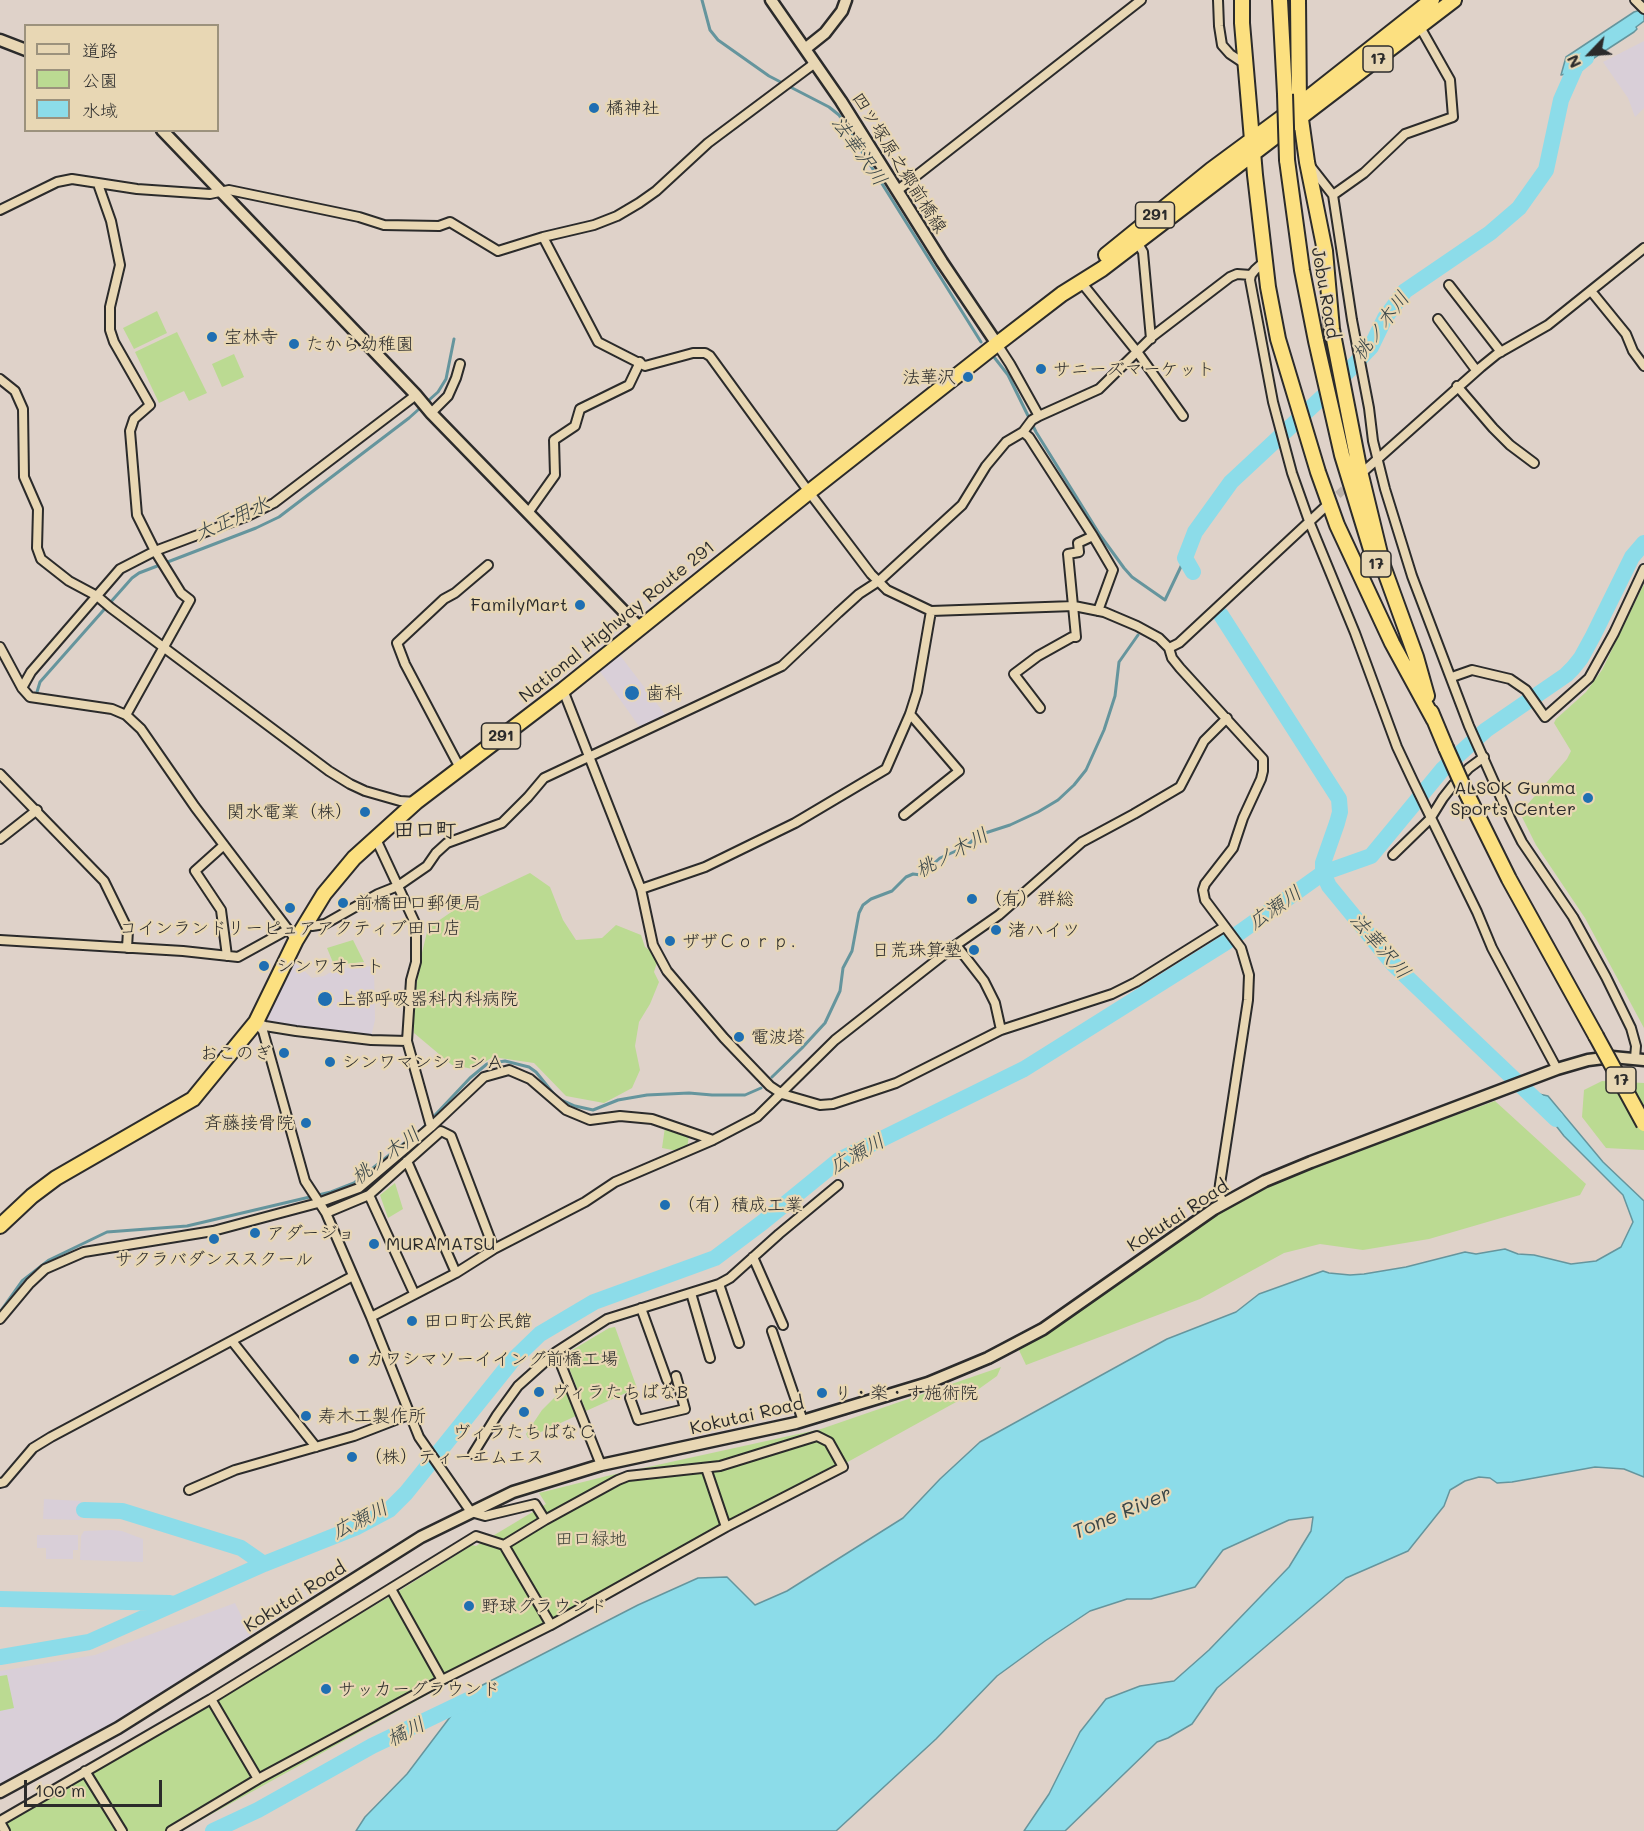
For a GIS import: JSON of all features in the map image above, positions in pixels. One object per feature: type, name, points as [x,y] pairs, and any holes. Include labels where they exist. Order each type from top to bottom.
[{"type":"highway","points":[[1242,0],[1252,154],[1265,261],[1278,339],[1326,496],[1367,592],[1434,720]]},
{"type":"highway","name":"Jobu Road","points":[[1280,0],[1287,160],[1302,270],[1329,404],[1372,555],[1434,720]]},
{"type":"highway","name":"17","points":[[1252,154],[1432,0]]},
{"type":"highway","name":"17","points":[[1251,140],[1300,111],[1420,27],[1454,0]]},
{"type":"highway","points":[[1301,2],[1300,111],[1307,162],[1325,251],[1332,329],[1359,467],[1383,566],[1416,657],[1434,720]]},
{"type":"highway","name":"National Highway Route 291","points":[[1062,294],[1083,273],[1210,170],[1251,140]]},
{"type":"highway","name":"National Highway Route 291","points":[[0,1226],[32,1196],[56,1178],[193,1099],[256,1022],[291,935],[304,924],[324,894],[375,837],[416,802],[563,690],[808,492],[997,344],[1062,294],[1102,269],[1252,154]]},
{"type":"highway","name":"17","points":[[1434,720],[1463,786],[1509,879],[1644,1124]]},
{"type":"street","name":"四ツ塚原之郷前橋線","points":[[771,0],[815,63],[997,344]]},
{"type":"street","points":[[805,49],[825,33],[842,11],[846,0]]},
{"type":"street","points":[[898,190],[1141,0]]},
{"type":"street","points":[[1218,0],[1222,45],[1230,54],[1245,64]]},
{"type":"street","points":[[1636,1],[1644,9]]},
{"type":"street","points":[[1333,195],[1364,173],[1405,134],[1453,117],[1450,80],[1420,27]]},
{"type":"street","points":[[0,40],[24,49]]},
{"type":"street","points":[[0,210],[57,182],[72,179],[137,189],[187,193],[210,194],[228,190],[337,212],[384,225],[439,226],[450,222],[498,251],[594,225],[617,216],[639,203],[656,191],[708,142],[815,63]]},
{"type":"street","points":[[164,132],[431,413],[640,628]]},
{"type":"street","points":[[1265,261],[1251,275],[1250,280],[1276,415],[1285,448],[1309,520],[1355,633],[1397,747],[1414,784],[1477,912],[1492,948],[1557,1069],[1612,1057],[1639,1059],[1628,1019],[1573,918],[1522,842],[1469,726],[1412,576],[1377,460],[1333,195],[1307,162]]},
{"type":"street","points":[[98,184],[111,221],[120,265],[110,307],[110,330],[114,342],[150,405],[134,419],[130,430],[136,514],[155,551],[181,593],[190,600],[126,715]]},
{"type":"street","points":[[543,237],[598,342],[645,366],[693,353],[705,353],[710,356],[808,492],[887,590],[931,611],[1074,606],[1098,611],[1143,630],[1159,638],[1169,648],[1172,658],[1180,668],[1263,759],[1261,779],[1243,818],[1233,848],[1205,884],[1203,890],[1205,900],[1237,943],[1247,966],[1250,985],[1220,1184],[1219,1193],[1223,1203]]},
{"type":"street","points":[[1137,242],[1143,252],[1151,339]]},
{"type":"street","points":[[1363,472],[1476,370],[1501,352],[1548,325],[1644,248]]},
{"type":"street","points":[[304,924],[312,926],[325,924],[378,894],[398,886],[427,866],[447,843],[502,823],[544,778],[782,666],[859,594],[879,581],[962,505],[986,466],[1006,442],[1023,432],[1032,420],[1099,389],[1151,339],[1230,277],[1237,274],[1251,275]]},
{"type":"street","points":[[1081,282],[1138,353],[1183,416]]},
{"type":"street","points":[[1449,285],[1501,352]]},
{"type":"street","points":[[1591,291],[1626,334],[1633,351],[1644,366]]},
{"type":"street","points":[[1438,319],[1476,370]]},
{"type":"street","points":[[997,344],[1039,416]]},
{"type":"street","points":[[528,513],[555,475],[554,440],[575,426],[580,409],[628,384],[640,362]]},
{"type":"street","points":[[431,413],[448,396],[460,364]]},
{"type":"street","points":[[0,379],[15,391],[23,409],[24,477],[38,509],[37,548],[41,559],[69,581],[99,598],[163,648],[350,784],[390,798],[416,802]]},
{"type":"street","points":[[1457,387],[1510,445],[1534,463]]},
{"type":"street","points":[[22,688],[31,672],[99,598],[120,569],[155,551],[248,516],[274,503],[416,395]]},
{"type":"street","points":[[1023,432],[1029,437],[1113,570],[1098,611]]},
{"type":"street","points":[[1169,648],[1179,643],[1324,508]]},
{"type":"street","points":[[1040,708],[1014,674],[1047,651],[1076,637],[1068,554],[1079,552],[1078,543],[1093,536]]},
{"type":"street","points":[[460,768],[405,664],[397,643],[438,604],[462,588],[488,565]]},
{"type":"street","points":[[1452,677],[1472,670],[1510,679],[1526,690],[1545,717],[1589,678],[1614,633],[1644,569]]},
{"type":"street","points":[[641,889],[705,867],[795,823],[886,769],[917,692],[931,611]]},
{"type":"street","points":[[0,647],[22,688],[30,697],[112,709],[126,715],[141,729],[195,807],[291,935],[238,957],[0,940]]},
{"type":"street","points":[[563,690],[641,889],[653,945],[667,971],[724,1038],[770,1086],[782,1094],[820,1105],[833,1104],[896,1083],[1001,1030],[1112,994],[1225,928]]},
{"type":"street","points":[[904,815],[958,771],[910,714]]},
{"type":"street","points":[[371,1317],[585,1202],[615,1182],[713,1140],[758,1117],[835,1040],[956,945],[999,915],[1082,842],[1180,787],[1204,741],[1227,718]]},
{"type":"street","points":[[1393,855],[1429,816],[1454,784],[1469,768],[1484,757]]},
{"type":"street","points":[[0,774],[104,881],[128,930],[127,948]]},
{"type":"street","points":[[0,839],[37,810]]},
{"type":"street","points":[[375,837],[416,925],[416,962],[411,980],[407,1041],[431,1127]]},
{"type":"street","points":[[224,845],[195,871],[221,910],[227,956]]},
{"type":"street","points":[[956,945],[984,981],[995,1003],[1001,1030]]},
{"type":"street","points":[[256,1022],[296,1031],[371,1040],[407,1041]]},
{"type":"street","points":[[256,1022],[263,1031],[305,1181],[326,1213],[419,1437],[471,1512],[485,1516],[535,1504],[545,1520]]},
{"type":"street","name":"Kokutai Road","points":[[0,1792],[118,1728],[421,1537],[513,1492],[602,1465],[803,1421],[928,1383],[988,1358],[1043,1329],[1223,1203],[1265,1181],[1311,1161],[1557,1069]]},
{"type":"street","points":[[0,1319],[45,1269],[84,1252],[213,1231],[318,1203],[359,1188],[431,1127],[484,1077],[509,1070],[530,1079],[566,1110],[590,1120],[620,1116],[652,1119],[713,1140]]},
{"type":"street","points":[[326,1213],[369,1195],[441,1131],[451,1136],[494,1249]]},
{"type":"street","points":[[407,1161],[456,1273]]},
{"type":"street","points":[[473,1454],[518,1386],[556,1352],[607,1319],[719,1284],[730,1278],[838,1185]]},
{"type":"street","points":[[369,1195],[414,1293]]},
{"type":"street","points":[[753,1257],[783,1325]]},
{"type":"street","points":[[0,1483],[4,1482],[33,1448],[51,1437],[353,1276]]},
{"type":"street","points":[[719,1284],[739,1343]]},
{"type":"street","points":[[691,1293],[710,1358]]},
{"type":"street","points":[[641,1308],[667,1380]]},
{"type":"street","points":[[772,1331],[803,1421]]},
{"type":"street","points":[[232,1341],[316,1448]]},
{"type":"street","points":[[556,1352],[602,1465]]},
{"type":"street","points":[[630,1398],[638,1420],[686,1409],[676,1376]]},
{"type":"street","points":[[189,1491],[235,1470],[354,1436],[411,1414]]},
{"type":"street","points":[[171,1831],[258,1779],[442,1680],[551,1625],[726,1527],[843,1467],[829,1442],[816,1436],[720,1466],[628,1476],[618,1479],[504,1545]]},
{"type":"street","points":[[706,1468],[726,1527]]},
{"type":"street","points":[[5,1831],[0,1821],[211,1699],[476,1536],[504,1545],[551,1625]]},
{"type":"street","points":[[391,1589],[442,1680]]},
{"type":"street","points":[[211,1699],[258,1779]]},
{"type":"street","points":[[85,1772],[122,1831]]},
{"type":"shaded area","points":[[1644,41],[1644,108],[1635,117],[1628,98],[1603,62]]},
{"type":"shaded area","name":"歯科","points":[[619,654],[667,717],[641,729],[599,670]]},
{"type":"shaded area","name":"上部呼吸器科内科病院","points":[[293,961],[312,978],[324,976],[336,969],[374,966],[375,1020],[371,1037],[264,1022]]},
{"type":"shaded area","points":[[44,1499],[81,1501],[80,1520],[43,1519]]},
{"type":"shaded area","points":[[84,1531],[122,1531],[143,1539],[143,1562],[80,1560],[81,1536]]},
{"type":"shaded area","points":[[37,1535],[78,1535],[78,1550],[73,1550],[73,1559],[46,1559],[46,1548],[37,1548]]},
{"type":"shaded area","points":[[235,1603],[254,1642],[0,1792],[0,1671],[95,1655]]},
{"type":"green space","points":[[157,311],[167,333],[134,349],[123,328]]},
{"type":"green space","points":[[177,332],[207,393],[189,401],[184,391],[159,403],[135,352]]},
{"type":"green space","points":[[234,354],[244,377],[222,387],[212,364]]},
{"type":"green space","name":"ALSOK Gunma Sports Center","points":[[1644,584],[1644,1028],[1585,918],[1536,845],[1520,813],[1567,759],[1571,751],[1554,723],[1586,692],[1602,670]]},
{"type":"green space","points":[[530,873],[550,887],[563,920],[576,940],[602,938],[616,925],[641,935],[645,947],[659,956],[654,972],[659,982],[639,1022],[635,1046],[640,1070],[632,1088],[604,1103],[566,1096],[534,1063],[493,1057],[473,1069],[452,1065],[414,1033],[414,1003],[420,961],[428,928],[460,906]]},
{"type":"green space","points":[[353,940],[364,962],[334,965],[327,948]]},
{"type":"green space","points":[[1602,1081],[1644,1083],[1644,1150],[1606,1148],[1582,1117],[1584,1090]]},
{"type":"green space","points":[[1495,1101],[1586,1184],[1580,1195],[1429,1239],[1363,1250],[1320,1244],[1284,1253],[1200,1299],[1026,1365],[1018,1348],[1072,1317],[1225,1209],[1316,1166]]},
{"type":"green space","points":[[665,1127],[689,1136],[687,1148],[678,1151],[662,1148]]},
{"type":"green space","points":[[395,1183],[403,1209],[388,1218],[380,1195]]},
{"type":"green space","points":[[615,1327],[637,1388],[586,1411],[564,1355],[609,1328]]},
{"type":"green space","name":"田口緑地","points":[[1001,1367],[997,1376],[976,1391],[181,1831],[0,1831],[0,1827],[399,1591],[472,1545],[476,1546],[546,1504],[539,1493],[821,1429]]},
{"type":"green space","points":[[567,1390],[578,1415],[528,1438],[526,1434],[542,1410],[557,1395]]},
{"type":"green space","points":[[7,1675],[14,1708],[0,1711],[0,1676]]},
{"type":"water","points":[[1644,9],[1644,21],[1636,27],[1634,32],[1594,58],[1581,71],[1561,75],[1566,57],[1634,12]]},
{"type":"water","name":"Tone River","points":[[1539,1094],[1548,1096],[1603,1162],[1644,1201],[1644,1477],[1624,1469],[1595,1467],[1512,1482],[1497,1483],[1490,1478],[1479,1477],[1465,1481],[1450,1490],[1444,1506],[1408,1551],[1346,1578],[1217,1688],[1192,1724],[1157,1742],[1065,1831],[1024,1831],[1049,1794],[1080,1732],[1106,1699],[1140,1686],[1174,1681],[1209,1650],[1289,1567],[1311,1531],[1313,1517],[1289,1520],[1223,1550],[1195,1587],[1151,1599],[1127,1599],[1090,1611],[997,1676],[936,1739],[836,1831],[356,1831],[365,1817],[407,1774],[469,1692],[638,1605],[698,1578],[727,1577],[755,1605],[787,1591],[903,1518],[980,1442],[1167,1339],[1236,1312],[1259,1294],[1323,1271],[1350,1275],[1364,1274],[1406,1267],[1465,1252],[1476,1254],[1505,1249],[1518,1254],[1534,1255],[1571,1264],[1596,1261],[1621,1247],[1633,1222],[1623,1195],[1564,1136],[1540,1105]]},
{"type":"waterway","name":"法華沢川","points":[[702,0],[710,30],[718,40],[769,76],[829,107],[839,115],[981,342]]},
{"type":"waterway","name":"桃ノ木川","points":[[1193,572],[1185,558],[1195,532],[1231,482],[1333,387],[1371,347],[1385,318],[1405,291],[1490,233],[1519,208],[1546,170],[1561,100],[1576,66],[1586,58]]},
{"type":"waterway","name":"大正用水","points":[[37,692],[40,682],[132,578],[139,573],[279,517],[409,418],[438,392],[446,379],[454,339]]},
{"type":"waterway","name":"法華沢川","points":[[994,357],[1008,375],[1036,432],[1100,535],[1132,577],[1165,600],[1185,558]]},
{"type":"waterway","name":"広瀬川","points":[[0,1657],[89,1642],[264,1564],[357,1527],[389,1510],[406,1493],[512,1361],[540,1334],[594,1302],[715,1258],[839,1160],[1024,1069],[1225,943],[1323,873],[1371,856],[1442,770],[1486,730],[1573,668],[1593,636],[1632,557],[1644,543]]},
{"type":"waterway","name":"法華沢川","points":[[1221,615],[1339,799],[1340,812],[1323,863],[1323,873],[1329,886],[1393,964],[1556,1119]]},
{"type":"waterway","name":"桃ノ木川","points":[[772,1077],[825,1023],[840,991],[843,968],[852,951],[859,913],[863,905],[871,899],[892,891],[906,877],[913,874],[921,875],[940,858],[965,847],[979,835],[1010,825],[1038,812],[1058,800],[1074,785],[1086,770],[1104,730],[1115,696],[1119,662],[1138,635]]},
{"type":"waterway","name":"桃ノ木川","points":[[0,1312],[22,1281],[49,1260],[107,1232],[187,1226],[331,1192],[354,1183],[421,1130],[470,1078],[487,1064],[505,1061],[529,1067],[536,1072],[557,1098],[575,1106],[593,1110],[618,1100],[647,1095],[689,1093],[745,1095],[761,1088]]},
{"type":"waterway","points":[[84,1510],[122,1511],[241,1548],[264,1564]]},
{"type":"waterway","points":[[0,1599],[170,1603]]},
{"type":"waterway","name":"橘川","points":[[213,1831],[258,1810],[372,1746],[468,1700],[480,1705]]},
{"type":"tunnel","points":[[1329,503],[1351,483]]},
{"type":"place","name":"橘神社","points":[[594,108]]},
{"type":"place","name":"宝林寺","points":[[212,337]]},
{"type":"place","name":"たから幼稚園","points":[[294,344]]},
{"type":"place","name":"サニーズマーケット","points":[[1041,369]]},
{"type":"place","name":"法華沢","points":[[968,377]]},
{"type":"place","name":"FamilyMart","points":[[580,605]]},
{"type":"place","name":"歯科","points":[[632,693]]},
{"type":"place","name":"ALSOK Gunma Sports Center","points":[[1588,798]]},
{"type":"place","name":"関水電業（株）","points":[[365,812]]},
{"type":"place","name":"（有）群総","points":[[972,899]]},
{"type":"place","name":"前橋田口郵便局","points":[[343,903]]},
{"type":"place","name":"コインランドリーピュアアクティブ田口店","points":[[290,908]]},
{"type":"place","name":"渚ハイツ","points":[[996,930]]},
{"type":"place","name":"ザザＣｏｒｐ．","points":[[670,941]]},
{"type":"place","name":"日荒珠算塾","points":[[974,950]]},
{"type":"place","name":"シンワオート","points":[[264,966]]},
{"type":"place","name":"上部呼吸器科内科病院","points":[[325,999]]},
{"type":"place","name":"電波塔","points":[[739,1037]]},
{"type":"place","name":"おこのぎ","points":[[284,1053]]},
{"type":"place","name":"シンワマンションＡ","points":[[330,1062]]},
{"type":"place","name":"斉藤接骨院","points":[[306,1123]]},
{"type":"place","name":"（有）積成工業","points":[[665,1205]]},
{"type":"place","name":"アダージョ","points":[[255,1233]]},
{"type":"place","name":"サクラバダンススクール","points":[[214,1239]]},
{"type":"place","name":"MURAMATSU","points":[[374,1244]]},
{"type":"place","name":"田口町公民館","points":[[412,1321]]},
{"type":"place","name":"カワシマソーイイング前橋工場","points":[[354,1359]]},
{"type":"place","name":"ヴィラたちばなB","points":[[539,1392]]},
{"type":"place","name":"り・楽・す施術院","points":[[822,1393]]},
{"type":"place","name":"ヴィラたちばなＣ","points":[[524,1412]]},
{"type":"place","name":"寿木工製作所","points":[[306,1416]]},
{"type":"place","name":"（株）ティーエムエス","points":[[352,1457]]},
{"type":"place","name":"野球グラウンド","points":[[469,1606]]},
{"type":"place","name":"サッカーグラウンド","points":[[326,1689]]},
{"type":"district","name":"田口町","points":[[425,831]]}]
